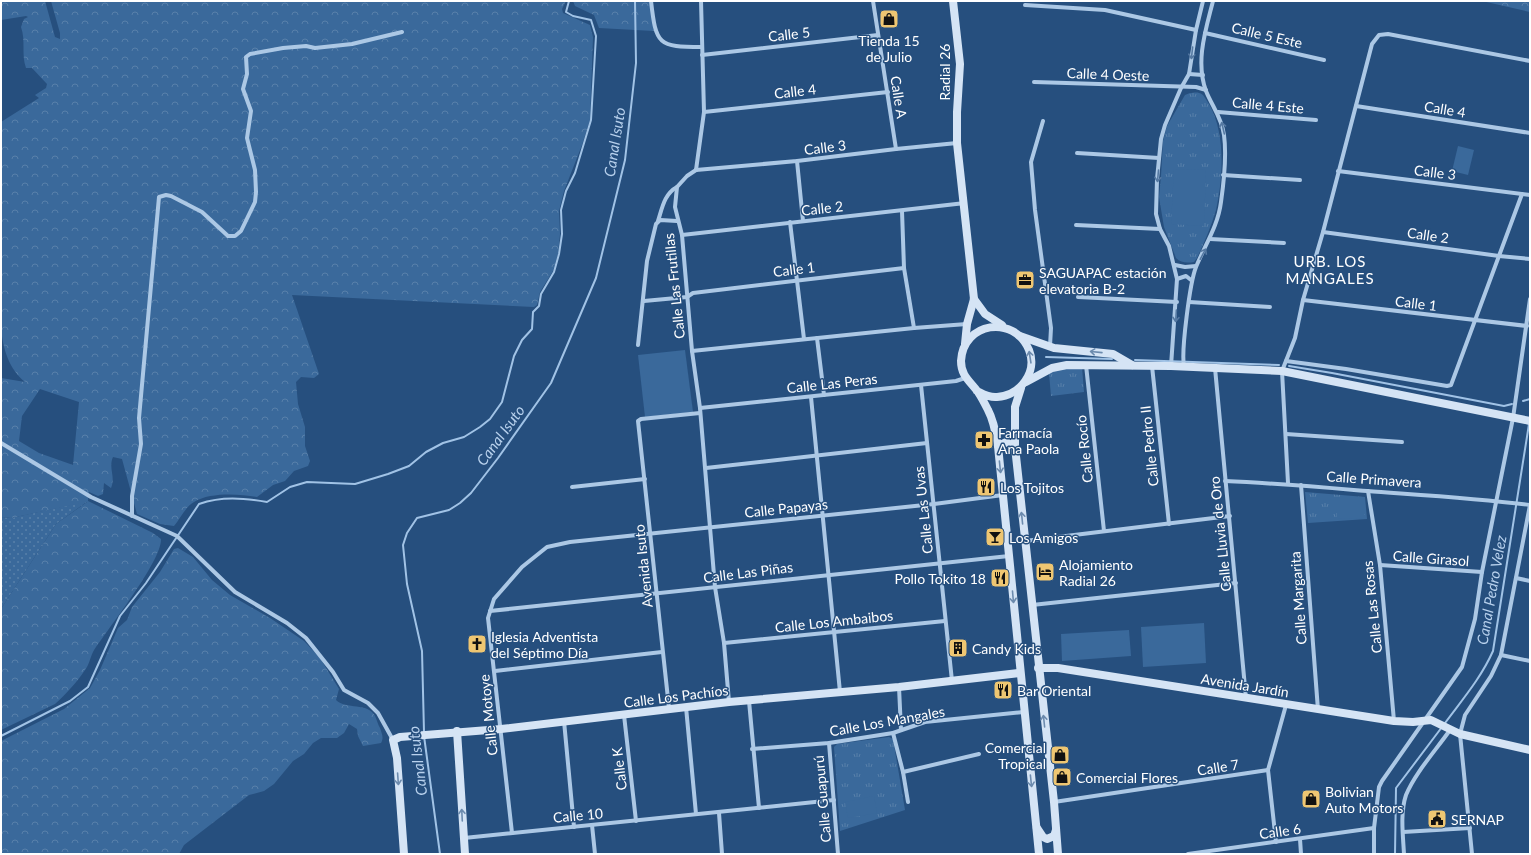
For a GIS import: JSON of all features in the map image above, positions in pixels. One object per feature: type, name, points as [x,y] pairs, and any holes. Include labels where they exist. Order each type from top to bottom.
[{"type":"street","points":[[651,1],[658,36],[662,41],[667,45],[702,47]]},
{"type":"street","points":[[638,346],[644,301],[647,261],[657,222],[666,197],[686,176],[696,170],[704,112],[701,1]]},
{"type":"street","name":"Calle A","points":[[873,1],[896,149]]},
{"type":"street","name":"Radial 26","points":[[953,1],[960,64],[957,144],[965,203],[974,299]]},
{"type":"street","points":[[1172,362],[1177,302],[1177,279],[1175,264],[1169,246],[1160,229],[1156,214],[1159,158],[1165,125],[1181,88],[1189,74],[1196,30],[1203,1]]},
{"type":"street","points":[[1184,362],[1191,280],[1196,266],[1210,239],[1221,205],[1224,135],[1218,112],[1206,90],[1202,58],[1205,33],[1213,1]]},
{"type":"street","points":[[1024,4],[1105,10],[1196,30]]},
{"type":"street","points":[[132,516],[132,496],[141,444],[139,418],[160,197],[166,195],[171,196],[202,212],[228,236],[235,236],[242,232],[255,202],[256,192],[255,170],[247,138],[250,111],[243,89],[247,74],[246,57],[250,54],[283,48],[306,46],[315,48],[352,44],[402,32]]},
{"type":"street","name":"Calle 5 Este","points":[[1205,33],[1324,60]]},
{"type":"street","points":[[1288,483],[1282,371],[1295,338],[1303,300],[1323,232],[1372,44],[1379,35],[1388,34],[1530,61]]},
{"type":"street","name":"Calle 5","points":[[702,55],[878,35]]},
{"type":"street","points":[[1189,74],[1203,75]]},
{"type":"street","name":"Calle 4 Oeste","points":[[1034,82],[1181,88],[1196,87],[1206,90]]},
{"type":"street","name":"Calle 4","points":[[704,112],[888,92]]},
{"type":"street","name":"Calle 4","points":[[1356,106],[1530,133]]},
{"type":"street","name":"Calle 4 Este","points":[[1218,112],[1316,120]]},
{"type":"street","points":[[1043,121],[1031,162],[1035,210],[1051,328],[1050,346]]},
{"type":"street","name":"Calle 3","points":[[696,170],[957,144]]},
{"type":"street","points":[[1078,153],[1159,158]]},
{"type":"street","points":[[797,161],[803,221]]},
{"type":"street","name":"Calle 3","points":[[1338,171],[1530,195]]},
{"type":"street","points":[[1223,175],[1300,180]]},
{"type":"street","name":"Calle Las Frutillas","points":[[677,187],[675,207],[682,235],[692,351],[706,468],[715,587],[724,643],[730,702]]},
{"type":"street","points":[[1286,361],[1346,369],[1447,386],[1453,382],[1522,194]]},
{"type":"street","name":"Calle 2","points":[[682,235],[965,203]]},
{"type":"street","points":[[902,211],[904,268],[914,328]]},
{"type":"street","points":[[657,222],[678,221]]},
{"type":"street","points":[[790,222],[804,339]]},
{"type":"street","points":[[1076,225],[1160,229]]},
{"type":"street","name":"Calle 2","points":[[1323,232],[1530,259]]},
{"type":"street","points":[[1210,239],[1284,242]]},
{"type":"street","points":[[1175,264],[1185,267],[1196,266]]},
{"type":"street","name":"Calle 1","points":[[644,301],[687,297],[693,293],[904,268]]},
{"type":"street","points":[[1177,279],[1180,276],[1186,276],[1191,280]]},
{"type":"street","points":[[1078,297],[1177,302]]},
{"type":"street","points":[[974,299],[985,314],[1020,336],[1050,346],[1112,354],[1132,365]]},
{"type":"street","points":[[974,299],[967,324],[965,347],[961,363],[965,378],[977,391],[989,411],[998,446],[1019,672],[1039,852]]},
{"type":"street","points":[[1374,854],[1374,828],[1379,787],[1429,720],[1462,667],[1475,619],[1482,572],[1517,418],[1530,299]]},
{"type":"street","name":"Calle 1","points":[[1303,300],[1526,326]]},
{"type":"street","points":[[1189,302],[1270,307]]},
{"type":"street","points":[[692,351],[967,324]]},
{"type":"street","points":[[965,347],[969,340],[981,329],[991,326],[1008,329]]},
{"type":"street","points":[[1020,336],[1027,344],[1032,363],[1015,407],[1015,447],[1038,668],[1054,802],[1057,852]]},
{"type":"street","points":[[817,338],[824,395]]},
{"type":"street","points":[[977,391],[986,396],[996,398],[1007,396],[1024,384],[1052,368],[1067,365],[1152,365],[1184,362],[1215,368],[1282,371],[1530,421]]},
{"type":"street","name":"Calle Rocío","points":[[1086,365],[1104,531]]},
{"type":"street","name":"Calle Pedro II","points":[[1152,365],[1169,524]]},
{"type":"street","name":"Calle Lluvia de Oro","points":[[1215,368],[1246,698]]},
{"type":"street","name":"Calle Las Peras","points":[[638,421],[641,419],[700,411],[824,395],[956,381],[965,378]]},
{"type":"street","name":"Calle Las Uvas","points":[[921,385],[952,681]]},
{"type":"street","points":[[811,397],[840,692]]},
{"type":"street","name":"Avenida Isuto","points":[[638,421],[658,594],[662,652],[670,708]]},
{"type":"street","points":[[1286,434],[1402,442]]},
{"type":"street","points":[[998,446],[1006,442],[1015,447]]},
{"type":"street","points":[[1,443],[92,497],[177,536],[235,592],[287,622],[306,638],[333,672],[344,690],[368,703],[378,713],[397,739],[404,854]]},
{"type":"street","points":[[706,468],[816,457],[927,443]]},
{"type":"street","points":[[572,487],[645,479]]},
{"type":"street","name":"Calle Primavera","points":[[1225,481],[1288,483],[1368,491],[1436,495],[1530,505]]},
{"type":"street","name":"Calle Margarita","points":[[1301,485],[1318,710]]},
{"type":"street","name":"Calle Las Rosas","points":[[1368,491],[1380,565],[1394,721]]},
{"type":"street","name":"Calle Papayas","points":[[570,542],[934,504],[1003,495]]},
{"type":"street","points":[[1472,854],[1460,734],[1465,715],[1491,676],[1501,655],[1530,505]]},
{"type":"street","points":[[1025,541],[1230,516]]},
{"type":"street","name":"Calle Motoye","points":[[512,833],[488,618],[494,599],[522,567],[547,547],[570,542]]},
{"type":"street","name":"Calle Las Piñas","points":[[490,611],[1009,556]]},
{"type":"street","name":"Calle Girasol","points":[[1380,565],[1482,572]]},
{"type":"street","points":[[1516,578],[1530,581]]},
{"type":"street","points":[[1032,605],[1236,583]]},
{"type":"street","name":"Calle Los Ambaibos","points":[[724,643],[945,621]]},
{"type":"street","points":[[494,671],[662,652]]},
{"type":"street","points":[[1501,655],[1530,661]]},
{"type":"street","name":"Avenida Jardín","points":[[1038,668],[1058,668],[1394,721],[1413,722],[1429,720]]},
{"type":"street","name":"Calle Los Pachíos","points":[[397,739],[445,732],[501,728],[624,715],[670,708],[899,687],[1019,672]]},
{"type":"street","points":[[899,687],[901,730]]},
{"type":"street","points":[[749,701],[758,808]]},
{"type":"street","points":[[1276,842],[1268,770],[1286,705]]},
{"type":"street","points":[[686,707],[696,814]]},
{"type":"street","name":"Calle Los Mangales","points":[[752,749],[828,743],[893,733],[925,722],[1024,712]]},
{"type":"street","name":"Calle K","points":[[624,715],[636,821]]},
{"type":"street","points":[[1429,720],[1460,734],[1530,750]]},
{"type":"street","points":[[564,721],[574,826]]},
{"type":"street","points":[[1404,854],[1402,832],[1406,796],[1410,786],[1448,729]]},
{"type":"street","points":[[457,731],[465,854]]},
{"type":"street","points":[[893,733],[903,772],[908,802]]},
{"type":"street","name":"Calle Guapurú","points":[[828,743],[838,854]]},
{"type":"street","points":[[903,772],[979,754]]},
{"type":"street","name":"Calle 7","points":[[1054,802],[1268,770]]},
{"type":"street","name":"Calle 10","points":[[463,838],[696,814],[719,813],[834,800]]},
{"type":"street","points":[[719,813],[722,854]]},
{"type":"street","points":[[592,825],[595,854]]},
{"type":"street","points":[[1036,826],[1043,837],[1047,839],[1054,836],[1056,830]]},
{"type":"street","name":"Calle 6","points":[[1188,854],[1374,828]]},
{"type":"street","points":[[1402,832],[1470,828]]},
{"type":"street","points":[[1300,839],[1301,854]]},
{"type":"street","points":[[1039,852],[1041,845],[1047,842],[1057,852]]},
{"type":"street","points":[[1238,848],[1239,854]]},
{"type":"green space","points":[[1,1],[45,1],[55,37],[60,39],[60,33],[51,1],[566,1],[562,9],[563,13],[590,25],[593,37],[590,120],[564,191],[559,211],[560,234],[558,254],[553,271],[540,292],[537,305],[534,307],[292,295],[319,374],[314,378],[301,377],[296,382],[298,404],[305,427],[305,446],[310,461],[308,466],[294,471],[285,481],[273,485],[257,497],[242,495],[216,495],[194,502],[188,506],[174,526],[160,524],[137,514],[122,459],[113,457],[111,465],[113,480],[111,488],[104,483],[103,494],[98,496],[89,492],[88,501],[153,533],[161,539],[159,549],[144,579],[93,652],[86,668],[71,688],[55,704],[1,730],[1,609],[56,524],[87,502],[11,518],[1,517],[1,378],[25,382],[19,377],[11,365],[5,351],[1,328],[1,122],[39,98],[35,95],[46,88],[47,84],[32,68],[26,68],[21,27],[24,19],[28,17],[26,16],[1,20]],"holes":[[[40,389],[79,402],[73,465],[39,453],[19,441],[22,416]]]},
{"type":"green space","points":[[573,1],[652,1],[654,31],[599,28],[594,15],[575,6]]},
{"type":"green space","points":[[1482,1],[1530,1],[1530,12]]},
{"type":"green space","points":[[1190,93],[1198,93],[1202,95],[1209,104],[1218,129],[1222,156],[1216,210],[1210,229],[1194,262],[1182,262],[1176,258],[1164,227],[1159,197],[1163,141],[1167,126],[1185,95]]},
{"type":"green space","points":[[1458,146],[1474,150],[1468,175],[1452,171]]},
{"type":"green space","points":[[1174,169],[1206,170],[1204,226],[1171,224]]},
{"type":"green space","points":[[685,350],[693,412],[645,417],[638,355]]},
{"type":"green space","points":[[1082,367],[1084,392],[1051,396],[1049,373],[1056,370]]},
{"type":"green space","points":[[1305,492],[1365,497],[1367,519],[1308,523]]},
{"type":"green space","points":[[1337,499],[1364,499],[1364,518],[1337,519]]},
{"type":"green space","points":[[88,501],[56,524],[1,609],[1,517],[11,518]]},
{"type":"green space","points":[[178,548],[193,557],[212,580],[230,595],[270,618],[304,641],[320,658],[339,689],[336,700],[345,705],[362,707],[372,712],[382,734],[381,743],[363,746],[358,736],[357,729],[349,724],[344,733],[337,738],[321,738],[313,743],[304,754],[293,761],[274,784],[264,791],[249,795],[184,845],[179,854],[1,854],[1,741],[64,709],[90,688],[100,670],[118,628],[127,620],[132,607],[160,572],[174,549]]},
{"type":"green space","points":[[1204,623],[1206,663],[1143,667],[1141,627]]},
{"type":"green space","points":[[1129,630],[1131,656],[1062,661],[1061,634]]},
{"type":"green space","points":[[889,737],[893,739],[905,810],[840,831],[834,747],[837,744]]},
{"type":"green space","points":[[874,796],[877,813],[848,818],[845,802]]},
{"type":"waterway","points":[[1,736],[70,701],[88,687],[120,616],[146,583],[199,504],[208,501],[233,498],[267,502],[290,487],[307,482],[355,484],[409,466],[426,452],[443,443],[464,437],[490,419],[502,402],[514,356],[522,340],[532,329],[533,312],[539,306],[541,294],[554,272],[562,234],[561,210],[566,191],[575,173],[591,120],[596,36],[591,20],[573,16],[566,12],[569,1]]},
{"type":"waterway","name":"Canal Isuto","points":[[424,732],[422,651],[407,584],[403,545],[407,533],[417,518],[449,510],[460,503],[471,493],[498,458],[551,383],[596,278],[625,160],[636,63],[635,1]]},
{"type":"waterway","points":[[1046,357],[1112,359]]},
{"type":"waterway","points":[[1135,360],[1279,365]]},
{"type":"waterway","points":[[1289,366],[1504,406],[1512,404]]},
{"type":"waterway","points":[[1523,401],[1530,399]]},
{"type":"waterway","name":"Canal Pedro Velez","points":[[1445,723],[1477,680],[1493,651],[1529,424]]},
{"type":"waterway","name":"Canal Pedro Velez","points":[[1395,854],[1396,788],[1442,727]]},
{"type":"waterway","name":"Canal Isuto","points":[[424,736],[440,854]]},
{"type":"place","name":"Tienda 15 de Julio","points":[[889,19]]},
{"type":"place","name":"SAGUAPAC estación elevatoria B-2","points":[[1025,280]]},
{"type":"place","name":"Farmacía Ana Paola","points":[[984,440]]},
{"type":"place","name":"Los Tojitos","points":[[986,487]]},
{"type":"place","name":"Los Amigos","points":[[995,537]]},
{"type":"place","name":"Alojamiento Radial 26","points":[[1045,572]]},
{"type":"place","name":"Pollo Tokito 18","points":[[1000,578]]},
{"type":"place","name":"Iglesia Adventista del Séptimo Día","points":[[477,644]]},
{"type":"place","name":"Candy Kids","points":[[958,648]]},
{"type":"place","name":"Bar Oriental","points":[[1003,690]]},
{"type":"place","name":"Comercial Tropical","points":[[1060,755]]},
{"type":"place","name":"Comercial Flores","points":[[1062,777]]},
{"type":"place","name":"Bolivian Auto Motors","points":[[1311,799]]},
{"type":"place","name":"SERNAP","points":[[1437,819]]},
{"type":"district","name":"URB. LOS MANGALES","points":[[1330,270]]}]
